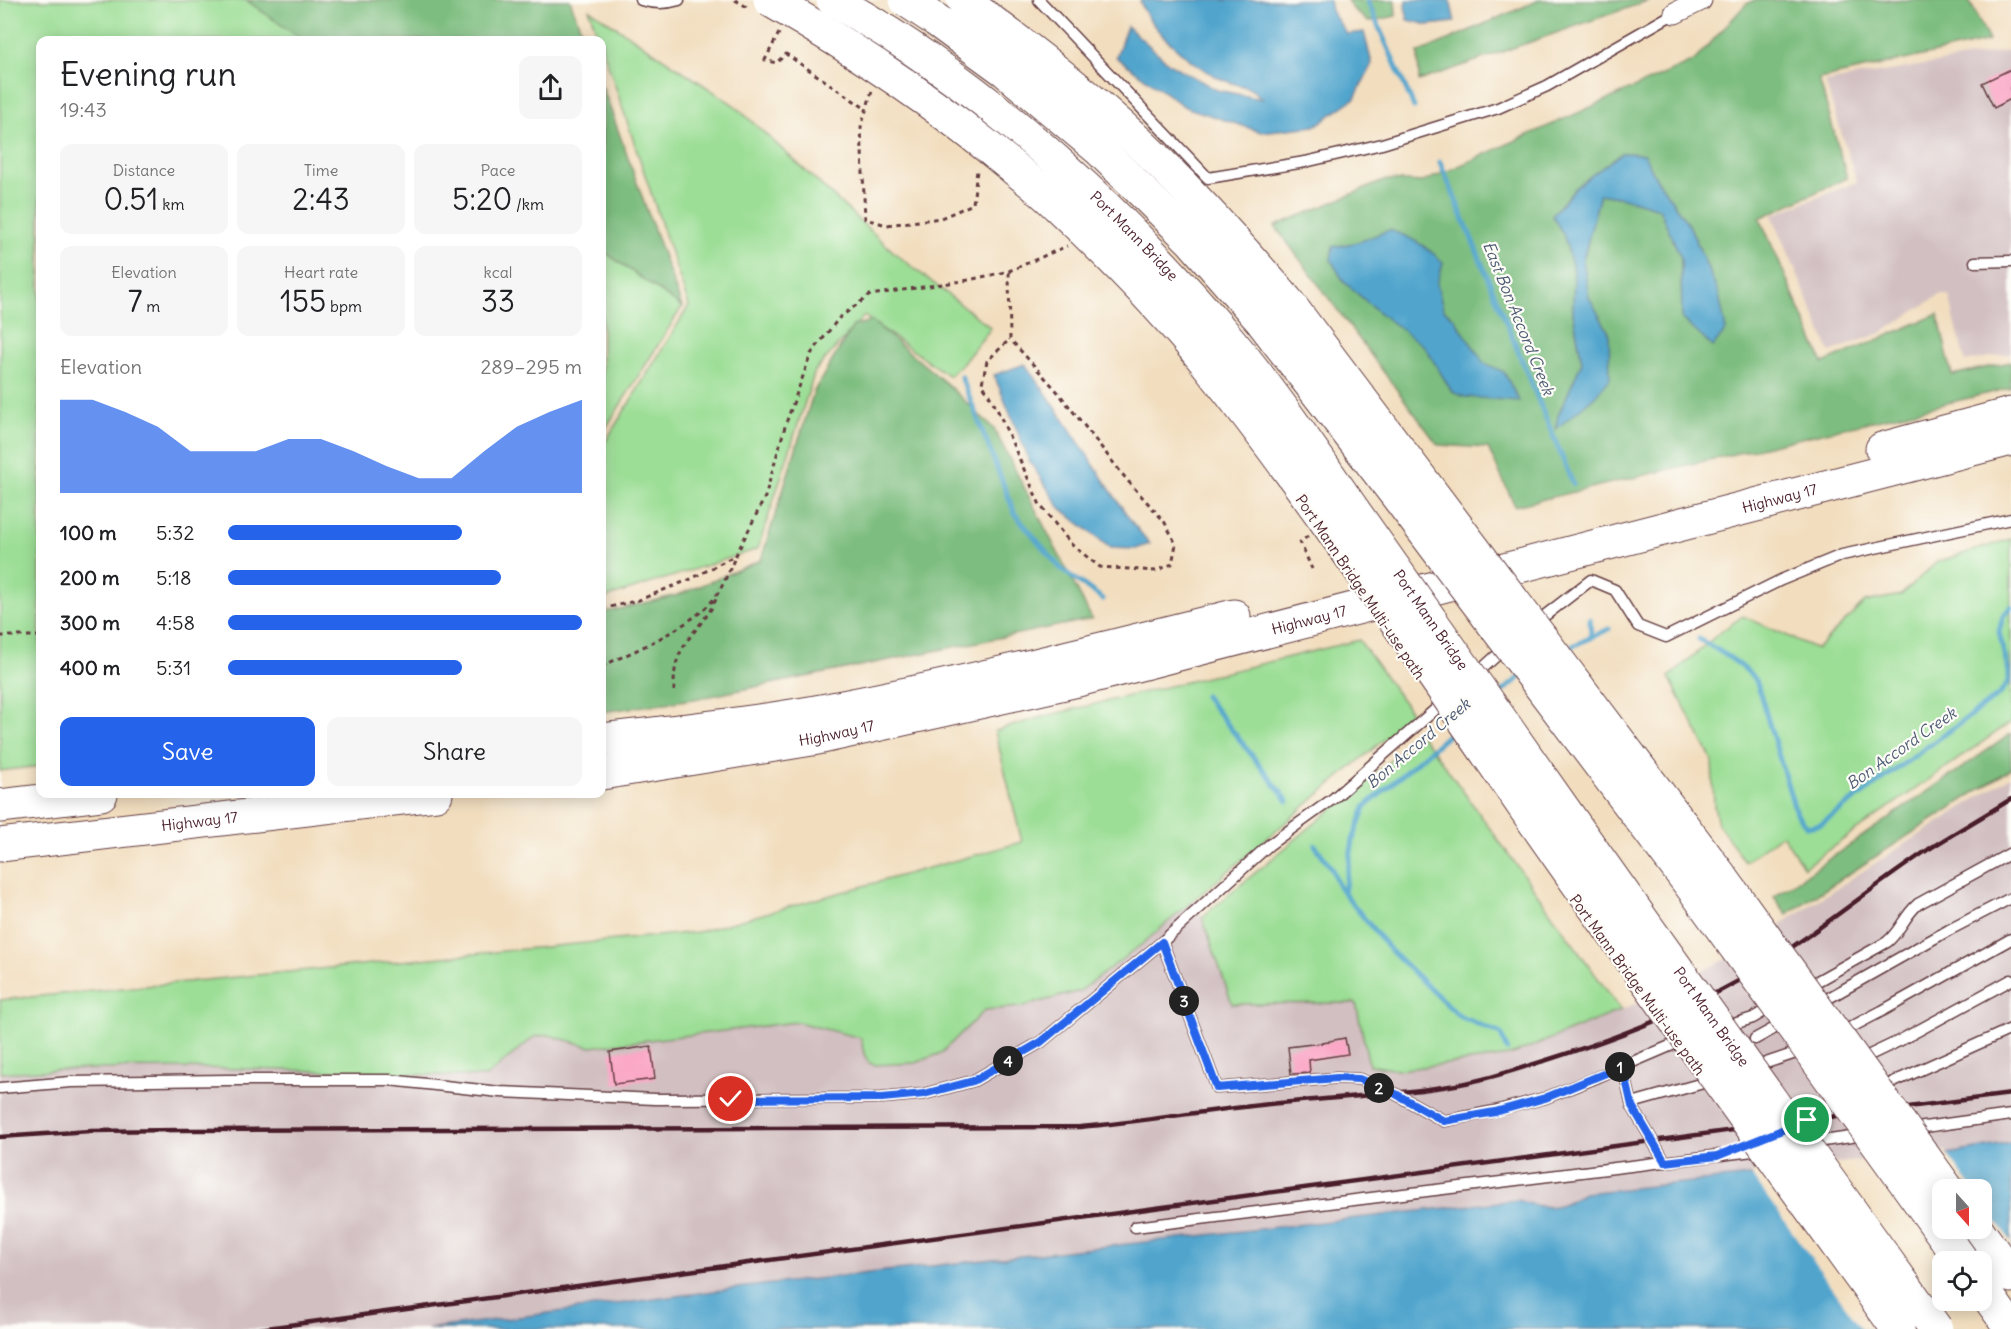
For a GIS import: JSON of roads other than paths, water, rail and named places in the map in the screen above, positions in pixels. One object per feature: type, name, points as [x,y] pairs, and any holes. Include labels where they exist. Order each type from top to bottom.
[{"type":"highway","name":"Port Mann Bridge","points":[[833,0],[916,52],[983,100],[1076,177],[1164,266],[1231,343],[1294,425],[1645,926],[1936,1329]]},
{"type":"highway","points":[[906,0],[1006,71],[1099,149],[1191,240],[1261,320],[1695,891],[1955,1251]]},
{"type":"highway","points":[[963,0],[1025,46],[1120,125],[1214,218],[1286,300],[1719,874],[1940,1179]]},
{"type":"highway","points":[[763,6],[834,37],[963,125],[1055,202],[1142,289],[1206,363],[1339,540],[1619,944],[1898,1329]]},
{"type":"highway","name":"Highway 17","points":[[606,740],[712,727],[824,710],[940,688],[1559,534],[2011,414]]},
{"type":"highway","name":"Highway 17","points":[[606,772],[818,738],[1074,681],[2011,439]]},
{"type":"highway","points":[[0,806],[67,798]]},
{"type":"highway","points":[[0,825],[235,798]]},
{"type":"highway","name":"Highway 17","points":[[0,845],[403,798]]},
{"type":"highway","points":[[0,860],[95,848],[219,820]]},
{"type":"highway","points":[[1984,1239],[2011,1276]]},
{"type":"highway","points":[[1992,1302],[2011,1328]]},
{"type":"street","points":[[1675,13],[1701,0]]},
{"type":"lane","points":[[641,0],[649,3],[668,3],[679,0]]},
{"type":"lane","points":[[1039,0],[1208,178],[1305,162],[1382,144],[1498,108],[1547,86],[1675,13]]},
{"type":"lane","points":[[1975,262],[2011,261]]},
{"type":"lane","points":[[0,1088],[82,1082],[389,1080],[500,1092],[655,1100],[882,1098],[924,1094],[973,1081],[1041,1042],[1162,942],[1269,845],[1334,798],[1522,634],[1591,580],[1615,590],[1638,627],[1666,637],[1781,580],[1842,555],[2011,519]]},
{"type":"lane","points":[[1794,994],[1887,942],[1896,935],[1908,913],[1918,904],[2011,853]]},
{"type":"lane","points":[[1755,1039],[1949,930],[2011,898]]},
{"type":"lane","points":[[1632,1104],[1688,1089],[1820,1042],[1882,1011],[2011,939]]},
{"type":"lane","points":[[1162,942],[1217,1088],[1337,1078],[1359,1079],[1394,1093],[1444,1121],[1495,1112],[1545,1098],[1677,1042],[1753,1018],[1784,1000]]},
{"type":"lane","points":[[1815,1082],[1899,1041],[2011,980]]},
{"type":"lane","points":[[1717,1156],[2011,1029]]},
{"type":"lane","points":[[1623,1066],[1632,1104],[1665,1162]]},
{"type":"lane","points":[[1894,1131],[2011,1115]]},
{"type":"lane","points":[[1788,1146],[1882,1133]]},
{"type":"lane","points":[[1135,1227],[1776,1148]]},
{"type":"water","points":[[1140,0],[1329,0],[1331,11],[1347,34],[1364,32],[1372,64],[1355,98],[1315,126],[1261,132],[1185,107],[1116,57],[1127,26],[1170,64],[1217,90],[1262,99],[1246,87],[1217,77],[1183,54],[1151,22]]},
{"type":"water","points":[[1406,0],[1450,0],[1455,22],[1428,25],[1408,20]]},
{"type":"water","points":[[1622,153],[1644,154],[1654,175],[1690,227],[1719,295],[1726,330],[1713,347],[1682,319],[1681,258],[1659,208],[1629,199],[1600,194],[1583,260],[1589,297],[1609,333],[1610,379],[1595,396],[1556,429],[1558,416],[1582,362],[1573,312],[1574,272],[1564,236],[1552,215],[1577,186]]},
{"type":"water","points":[[1389,230],[1418,243],[1443,263],[1437,284],[1443,309],[1454,318],[1484,363],[1504,372],[1519,401],[1465,397],[1452,392],[1425,347],[1382,315],[1344,282],[1331,260],[1333,247],[1359,242]]},
{"type":"water","points":[[1025,364],[1131,521],[1150,544],[1136,549],[1110,548],[1060,508],[1030,462],[994,375]]},
{"type":"water","points":[[2011,1143],[2011,1329],[428,1329],[737,1288],[1517,1200],[1537,1206],[1552,1207],[1566,1203],[1584,1193],[1925,1158]]},
{"type":"waterway","name":"East Bon Accord Creek","points":[[1367,0],[1414,107]]},
{"type":"waterway","name":"East Bon Accord Creek","points":[[1440,162],[1573,484]]},
{"type":"waterway","points":[[961,376],[1015,514],[1061,569],[1103,599]]},
{"type":"waterway","name":"Bon Accord Creek","points":[[1699,639],[1736,662],[1756,680],[1796,813],[1807,827],[1821,824],[2000,694],[2008,682],[2008,670],[1999,632],[2003,616],[2011,607]]},
{"type":"waterway","name":"East Bon Accord Creek","points":[[1590,619],[1591,638]]},
{"type":"waterway","name":"Bon Accord Creek","points":[[1564,650],[1609,629]]},
{"type":"waterway","name":"Bon Accord Creek","points":[[1497,695],[1521,677]]},
{"type":"waterway","points":[[1205,696],[1288,801]]},
{"type":"waterway","name":"Bon Accord Creek","points":[[1457,727],[1365,807],[1353,840],[1344,893],[1389,949],[1459,1016],[1501,1034],[1507,1050]]},
{"type":"waterway","points":[[1315,845],[1332,869],[1344,893]]},
{"type":"railway","points":[[0,1137],[90,1131],[179,1130],[1080,1127],[1238,1107],[1398,1093],[1456,1085],[1550,1059],[1599,1042],[1672,1014],[1719,991],[1790,949],[1929,849],[2011,799]]},
{"type":"railway","points":[[259,1329],[2011,1094]]}]
